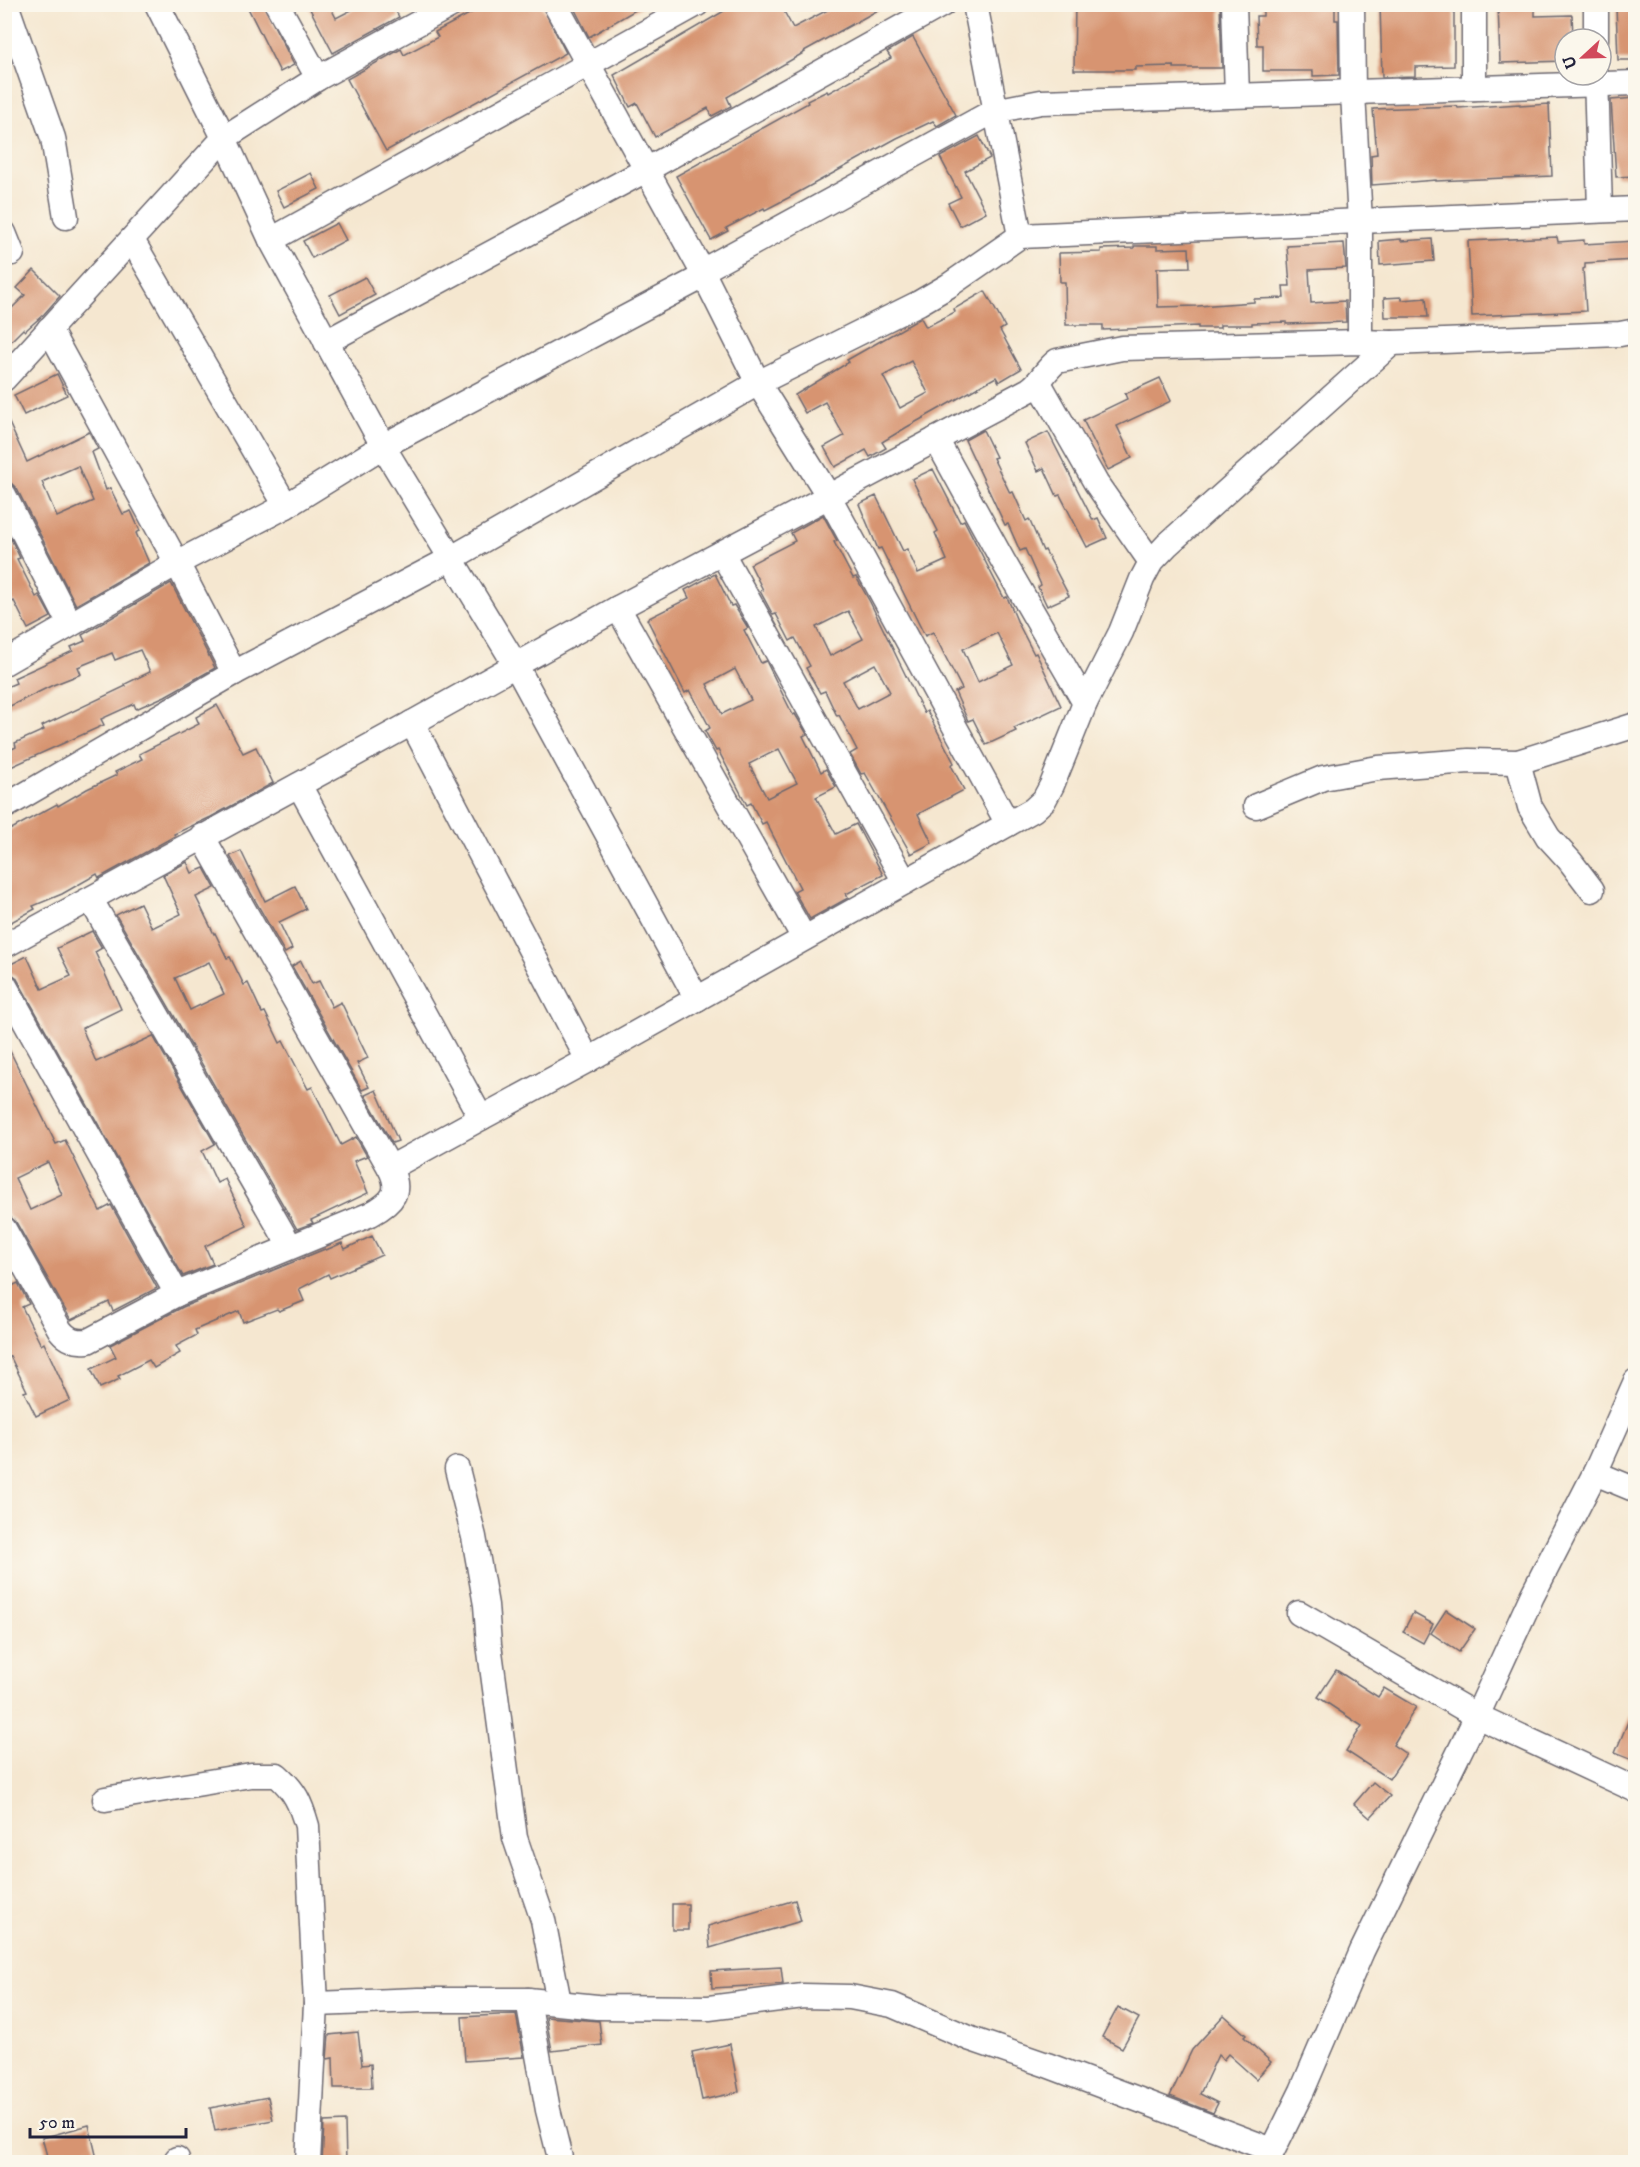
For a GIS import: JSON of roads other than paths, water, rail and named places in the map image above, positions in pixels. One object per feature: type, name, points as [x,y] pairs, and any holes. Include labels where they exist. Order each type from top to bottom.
[{"type":"street","points":[[6,4],[53,138],[66,217]]},
{"type":"street","points":[[157,4],[224,138],[271,240],[326,342],[383,446],[515,664],[697,999]]},
{"type":"street","points":[[277,4],[318,78]]},
{"type":"street","points":[[4,379],[224,138],[418,13],[453,4]]},
{"type":"street","points":[[555,4],[703,273],[758,383],[828,495],[1008,824]]},
{"type":"street","points":[[271,240],[697,4]]},
{"type":"street","points":[[326,342],[646,170],[943,4]]},
{"type":"street","points":[[975,4],[1020,236]]},
{"type":"street","points":[[1234,4],[1237,95]]},
{"type":"street","points":[[1352,4],[1353,93],[1360,222],[1360,342]]},
{"type":"street","points":[[1474,4],[1474,88]]},
{"type":"street","points":[[1596,4],[1596,27]]},
{"type":"street","points":[[1613,81],[1635,83]]},
{"type":"street","points":[[4,663],[177,563],[286,506],[383,446],[703,273],[994,111],[1041,102],[1353,93],[1553,83]]},
{"type":"street","points":[[1596,87],[1600,210]]},
{"type":"street","points":[[4,807],[234,673],[450,559],[758,383],[919,303],[948,286],[1020,236],[1635,209]]},
{"type":"street","points":[[132,240],[286,506]]},
{"type":"street","points":[[50,328],[234,673]]},
{"type":"street","points":[[4,946],[91,900],[202,836],[299,786],[515,664],[1039,383],[1049,367],[1057,361],[1122,348],[1392,343],[1620,334],[1635,331]]},
{"type":"street","points":[[390,1168],[588,1060],[1033,810],[1044,800],[1085,703],[1151,562],[1167,545],[1392,343]]},
{"type":"street","points":[[1039,383],[1096,483],[1151,562]]},
{"type":"street","points":[[936,439],[1085,703]]},
{"type":"street","points":[[4,495],[70,624]]},
{"type":"street","points":[[722,553],[905,882]]},
{"type":"street","points":[[618,608],[804,938]]},
{"type":"street","points":[[412,723],[588,1060]]},
{"type":"street","points":[[1256,806],[1323,778],[1378,768],[1469,761],[1518,762],[1635,725]]},
{"type":"street","points":[[1518,762],[1530,807],[1548,837],[1592,890]]},
{"type":"street","points":[[299,786],[481,1118]]},
{"type":"street","points":[[5,1230],[60,1330],[71,1340],[78,1342],[88,1341],[177,1294],[371,1214],[384,1207],[393,1198],[396,1187],[395,1177],[202,836]]},
{"type":"street","points":[[91,900],[290,1246]]},
{"type":"street","points":[[4,984],[177,1294]]},
{"type":"street","points":[[316,2004],[419,2000],[528,2000],[597,2007],[709,2008],[803,1996],[850,1997],[892,2005],[971,2039],[1047,2065],[1269,2156],[1302,2091],[1362,1952],[1477,1716],[1532,1596],[1595,1473],[1635,1381]]},
{"type":"street","points":[[457,1469],[474,1537],[486,1605],[489,1644],[515,1838],[543,1920],[560,2002]]},
{"type":"street","points":[[1595,1473],[1635,1490]]},
{"type":"street","points":[[1299,1613],[1477,1716],[1635,1790]]},
{"type":"street","points":[[105,1800],[251,1775],[277,1775],[291,1787],[300,1804],[307,1826],[316,2004],[308,2163]]},
{"type":"street","points":[[528,2000],[540,2055],[548,2110],[561,2162]]}]
